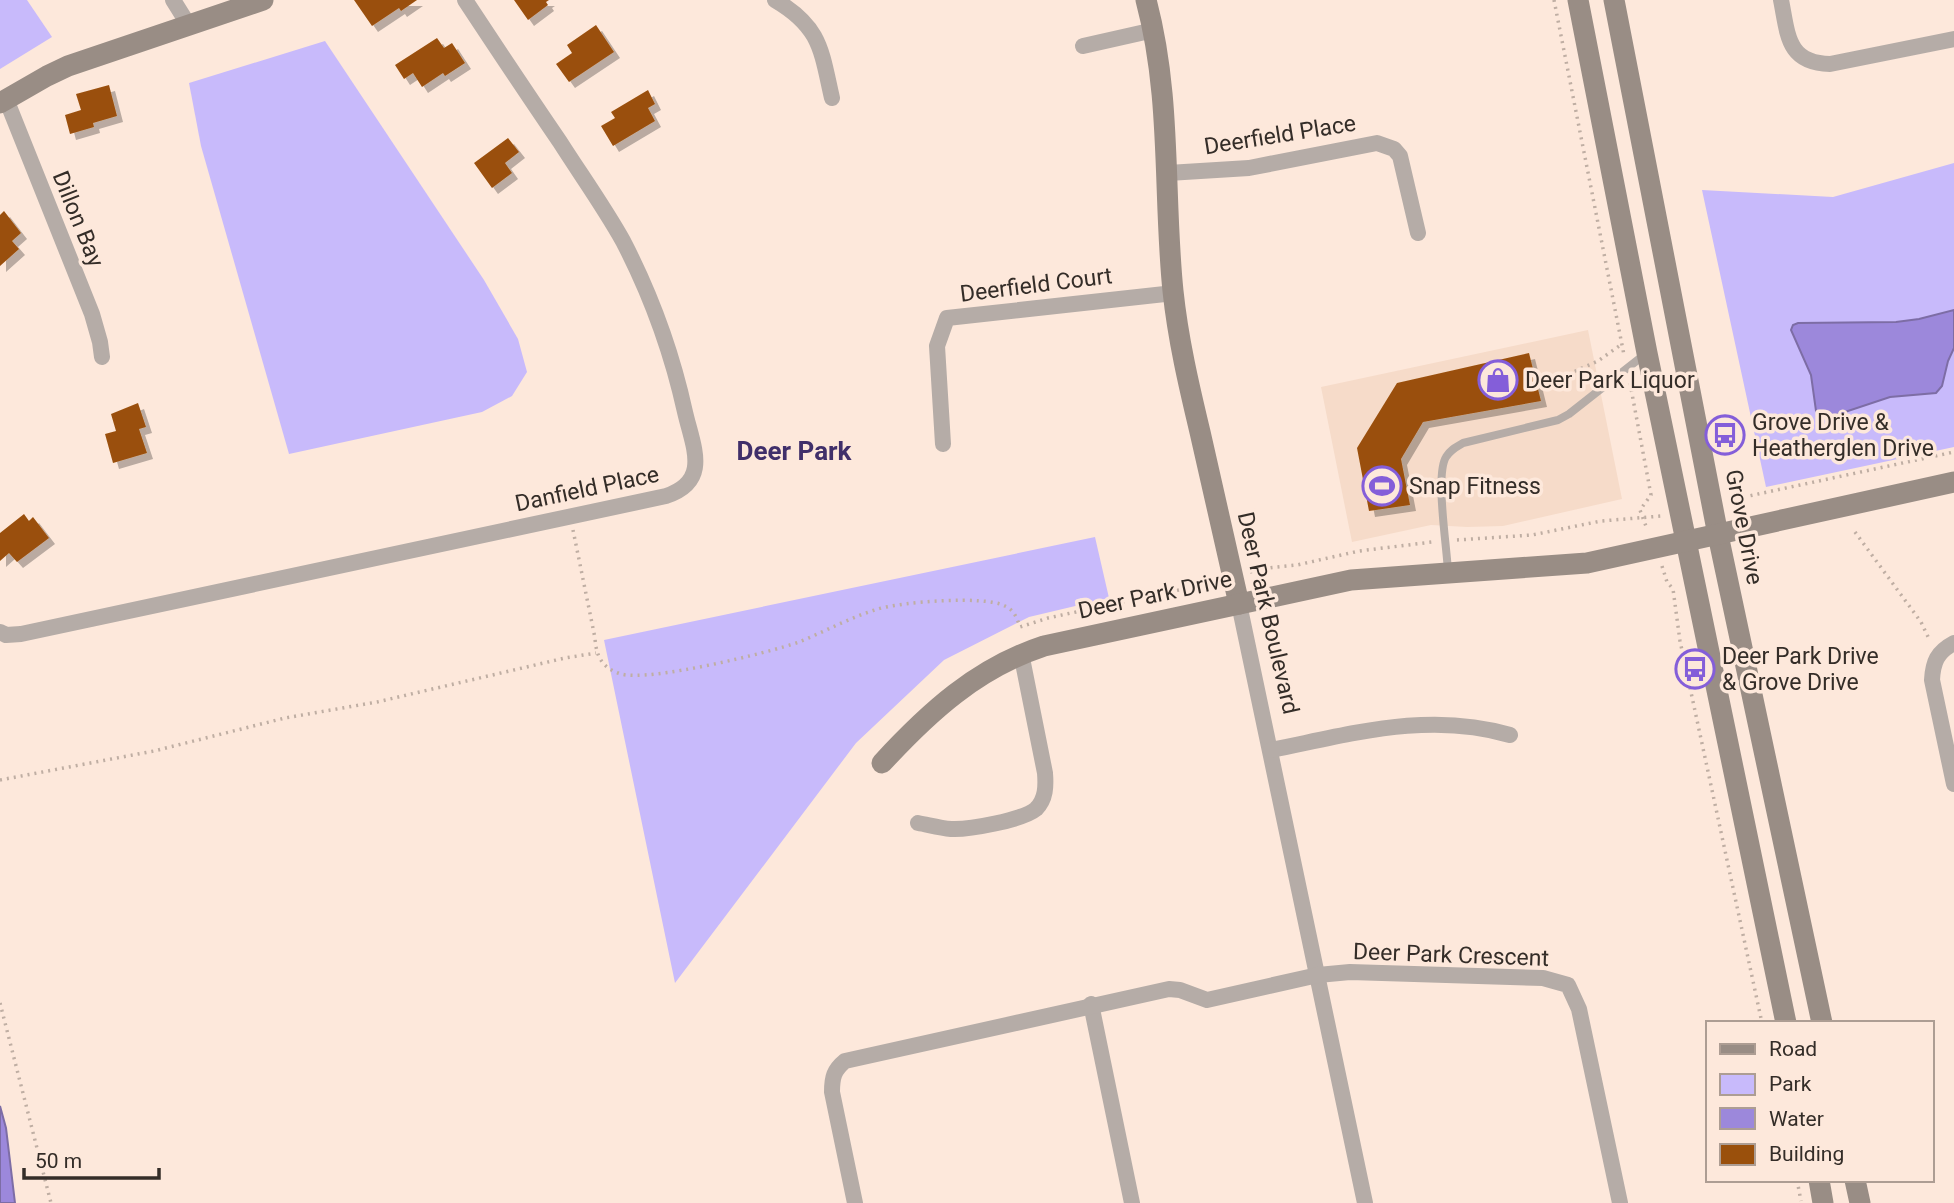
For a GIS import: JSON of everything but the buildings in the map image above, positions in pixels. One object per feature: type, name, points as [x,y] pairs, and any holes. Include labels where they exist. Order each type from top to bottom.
[{"type":"main road","points":[[3,101],[68,66],[263,0]]},
{"type":"main road","name":"Deer Park Boulevard","points":[[1146,0],[1154,30],[1164,100],[1174,293],[1184,361],[1239,604]]},
{"type":"main road","points":[[1578,0],[1647,353],[1786,1021]]},
{"type":"main road","name":"Grove Drive","points":[[1614,0],[1718,535],[1822,1021]]},
{"type":"main road","name":"Deer Park Drive","points":[[883,763],[950,696],[987,671],[1021,653],[1044,646],[1351,580],[1587,562],[1954,482]]},
{"type":"main road","points":[[1819,1182],[1824,1203]]},
{"type":"main road","points":[[1855,1182],[1860,1203]]},
{"type":"street","points":[[173,0],[188,24]]},
{"type":"street","name":"Danfield Place","points":[[0,632],[6,635],[21,634],[666,496],[691,483],[694,475],[694,450],[682,399],[664,338],[624,243],[465,0]]},
{"type":"street","points":[[775,0],[802,18],[811,29],[822,54],[832,98]]},
{"type":"street","points":[[1781,0],[1792,46],[1797,54],[1816,64],[1830,64],[1954,38]]},
{"type":"street","points":[[1083,46],[1154,30]]},
{"type":"street","name":"Dillon Bay","points":[[3,101],[92,314],[102,357]]},
{"type":"street","name":"Deerfield Place","points":[[1168,173],[1249,168],[1362,144],[1386,145],[1400,156],[1404,165],[1418,233]]},
{"type":"street","name":"Deerfield Court","points":[[943,444],[937,346],[947,318],[1174,293]]},
{"type":"street","name":"Deer Park Boulevard","points":[[1239,604],[1365,1203]]},
{"type":"street","points":[[1954,643],[1937,656],[1932,680],[1954,784]]},
{"type":"street","points":[[918,823],[953,829],[964,828],[1028,814],[1037,808],[1042,800],[1046,789],[1045,773],[1021,653]]},
{"type":"street","points":[[1271,750],[1368,731],[1423,724],[1465,724],[1510,735]]},
{"type":"street","name":"Deer Park Crescent","points":[[1318,975],[1379,972],[1543,978],[1568,985],[1579,1009],[1620,1203]]},
{"type":"street","points":[[855,1203],[832,1092],[832,1079],[836,1069],[845,1061],[1091,1004],[1169,989],[1207,1000],[1318,975]]},
{"type":"street","points":[[1091,1004],[1132,1203]]},
{"type":"lane","points":[[1448,572],[1441,476],[1445,458],[1452,449],[1462,443],[1558,420],[1647,353]]},
{"type":"path","points":[[1554,0],[1651,495],[1640,510],[1641,517],[1657,548],[1667,582],[1674,589],[1679,640],[1762,1021]]},
{"type":"path","points":[[1562,377],[1598,361],[1622,344]]},
{"type":"path","points":[[1712,504],[1954,452]]},
{"type":"path","points":[[570,516],[596,653],[607,667],[621,674],[637,676],[663,674],[797,642],[854,618],[897,604],[965,601],[1002,604],[1016,615],[1020,627],[1048,618],[1195,588],[1267,568],[1297,565],[1359,551],[1532,535],[1601,522],[1652,518],[1680,512]]},
{"type":"path","points":[[1855,532],[1921,622],[1937,656]]},
{"type":"path","points":[[0,780],[154,751],[309,713],[377,702],[596,653]]},
{"type":"path","points":[[0,1003],[51,1203]]},
{"type":"path","points":[[1797,1182],[1802,1203]]},
{"type":"shaded area","points":[[1588,330],[1622,499],[1503,526],[1431,525],[1352,542],[1321,387]]},
{"type":"green space","points":[[0,0],[27,0],[52,37],[0,69]]},
{"type":"green space","points":[[325,41],[484,280],[518,339],[527,372],[512,396],[482,412],[289,454],[201,146],[189,83]]},
{"type":"green space","points":[[1954,163],[1954,447],[1766,487],[1702,190],[1833,197]]},
{"type":"green space","points":[[1095,537],[1109,598],[1029,617],[944,660],[856,743],[675,983],[604,640]]},
{"type":"water","points":[[1954,310],[1954,348],[1942,386],[1936,393],[1890,397],[1827,418],[1820,417],[1816,411],[1811,375],[1791,330],[1793,325],[1896,322]]},
{"type":"water","points":[[0,1106],[6,1128],[15,1203],[0,1203]]},
{"type":"place","name":"Deer Park Liquor","points":[[1498,380]]},
{"type":"place","name":"Grove Drive & Heatherglen Drive","points":[[1725,435]]},
{"type":"place","name":"Snap Fitness","points":[[1382,486]]},
{"type":"place","name":"Deer Park Drive & Grove Drive","points":[[1695,669]]},
{"type":"district","name":"Deer Park","points":[[794,451]]}]
